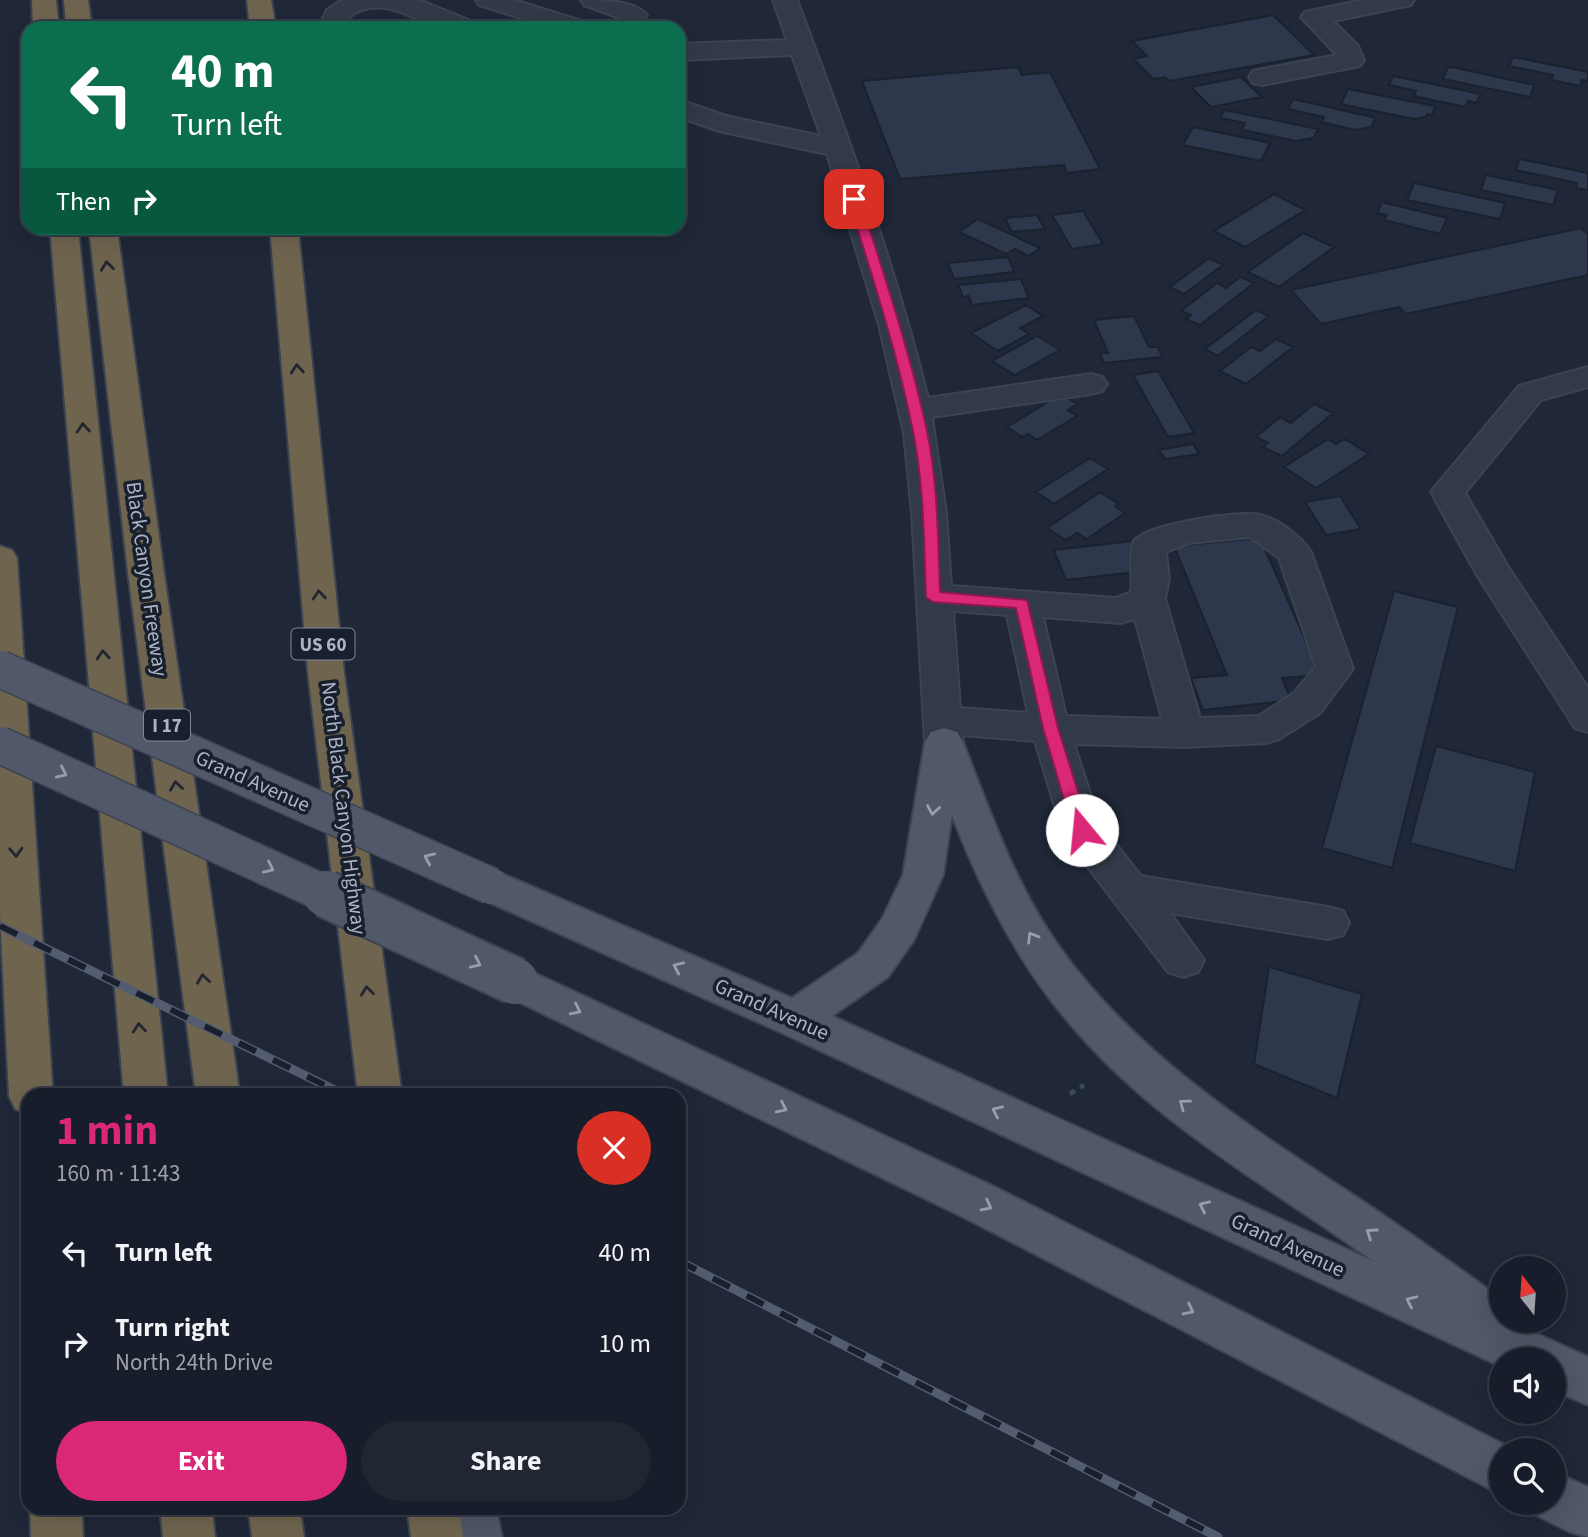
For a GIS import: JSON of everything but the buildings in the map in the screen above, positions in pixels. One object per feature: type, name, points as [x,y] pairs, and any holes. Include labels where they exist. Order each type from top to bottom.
[{"type":"highway","points":[[44,0],[46,21]]},
{"type":"highway","points":[[76,0],[78,21]]},
{"type":"highway","points":[[259,0],[262,21]]},
{"type":"highway","points":[[65,235],[145,1088]]},
{"type":"highway","name":"Black Canyon Freeway","points":[[104,235],[146,573],[217,1088]]},
{"type":"highway","name":"North Black Canyon Highway","points":[[285,235],[326,673],[380,1083]]},
{"type":"highway","points":[[0,558],[31,1088]]},
{"type":"highway","points":[[55,1515],[57,1537]]},
{"type":"highway","points":[[187,1515],[189,1537]]},
{"type":"highway","points":[[275,1515],[278,1537]]},
{"type":"highway","points":[[434,1515],[437,1537]]},
{"type":"main road","name":"Grand Avenue","points":[[0,669],[795,1019],[1511,1347]]},
{"type":"main road","points":[[795,1019],[873,965],[900,928],[923,875],[943,731]]},
{"type":"main road","points":[[943,731],[990,862],[1055,973],[1088,1016],[1147,1076],[1234,1143],[1368,1230],[1527,1347]]},
{"type":"main road","points":[[0,745],[515,981],[979,1202],[1489,1463]]},
{"type":"main road","points":[[1566,1372],[1588,1382]]},
{"type":"main road","points":[[1566,1503],[1588,1514]]},
{"type":"main road","points":[[472,1515],[477,1537]]},
{"type":"street","points":[[333,21],[335,15],[345,7],[370,0]]},
{"type":"street","points":[[388,0],[399,1],[449,21]]},
{"type":"street","points":[[489,0],[556,21]]},
{"type":"street","points":[[593,0],[634,15]]},
{"type":"street","points":[[785,0],[838,148],[894,325],[920,433],[929,513],[943,731],[1050,728],[1108,733],[1185,733],[1266,729],[1307,703],[1335,669],[1294,552],[1258,525],[1184,532],[1148,546],[1151,579],[1147,599],[1185,733]]},
{"type":"street","points":[[1262,77],[1351,60],[1349,51],[1314,17],[1402,0]]},
{"type":"street","points":[[686,52],[803,47]]},
{"type":"street","points":[[686,110],[719,122],[838,148]]},
{"type":"street","points":[[1588,377],[1530,393],[1448,492],[1495,575],[1588,718]]},
{"type":"street","points":[[915,410],[1091,384]]},
{"type":"street","points":[[933,597],[1120,611],[1147,599]]},
{"type":"street","points":[[1022,603],[1050,728],[1082,830],[1183,960]]},
{"type":"street","points":[[1129,890],[1328,923]]},
{"type":"railway","points":[[0,926],[331,1088]]},
{"type":"railway","points":[[686,1265],[1218,1537]]},
{"type":"route","points":[[854,199],[894,325],[920,433],[929,513],[933,597],[1022,603],[1050,728],[1082,830]]}]
